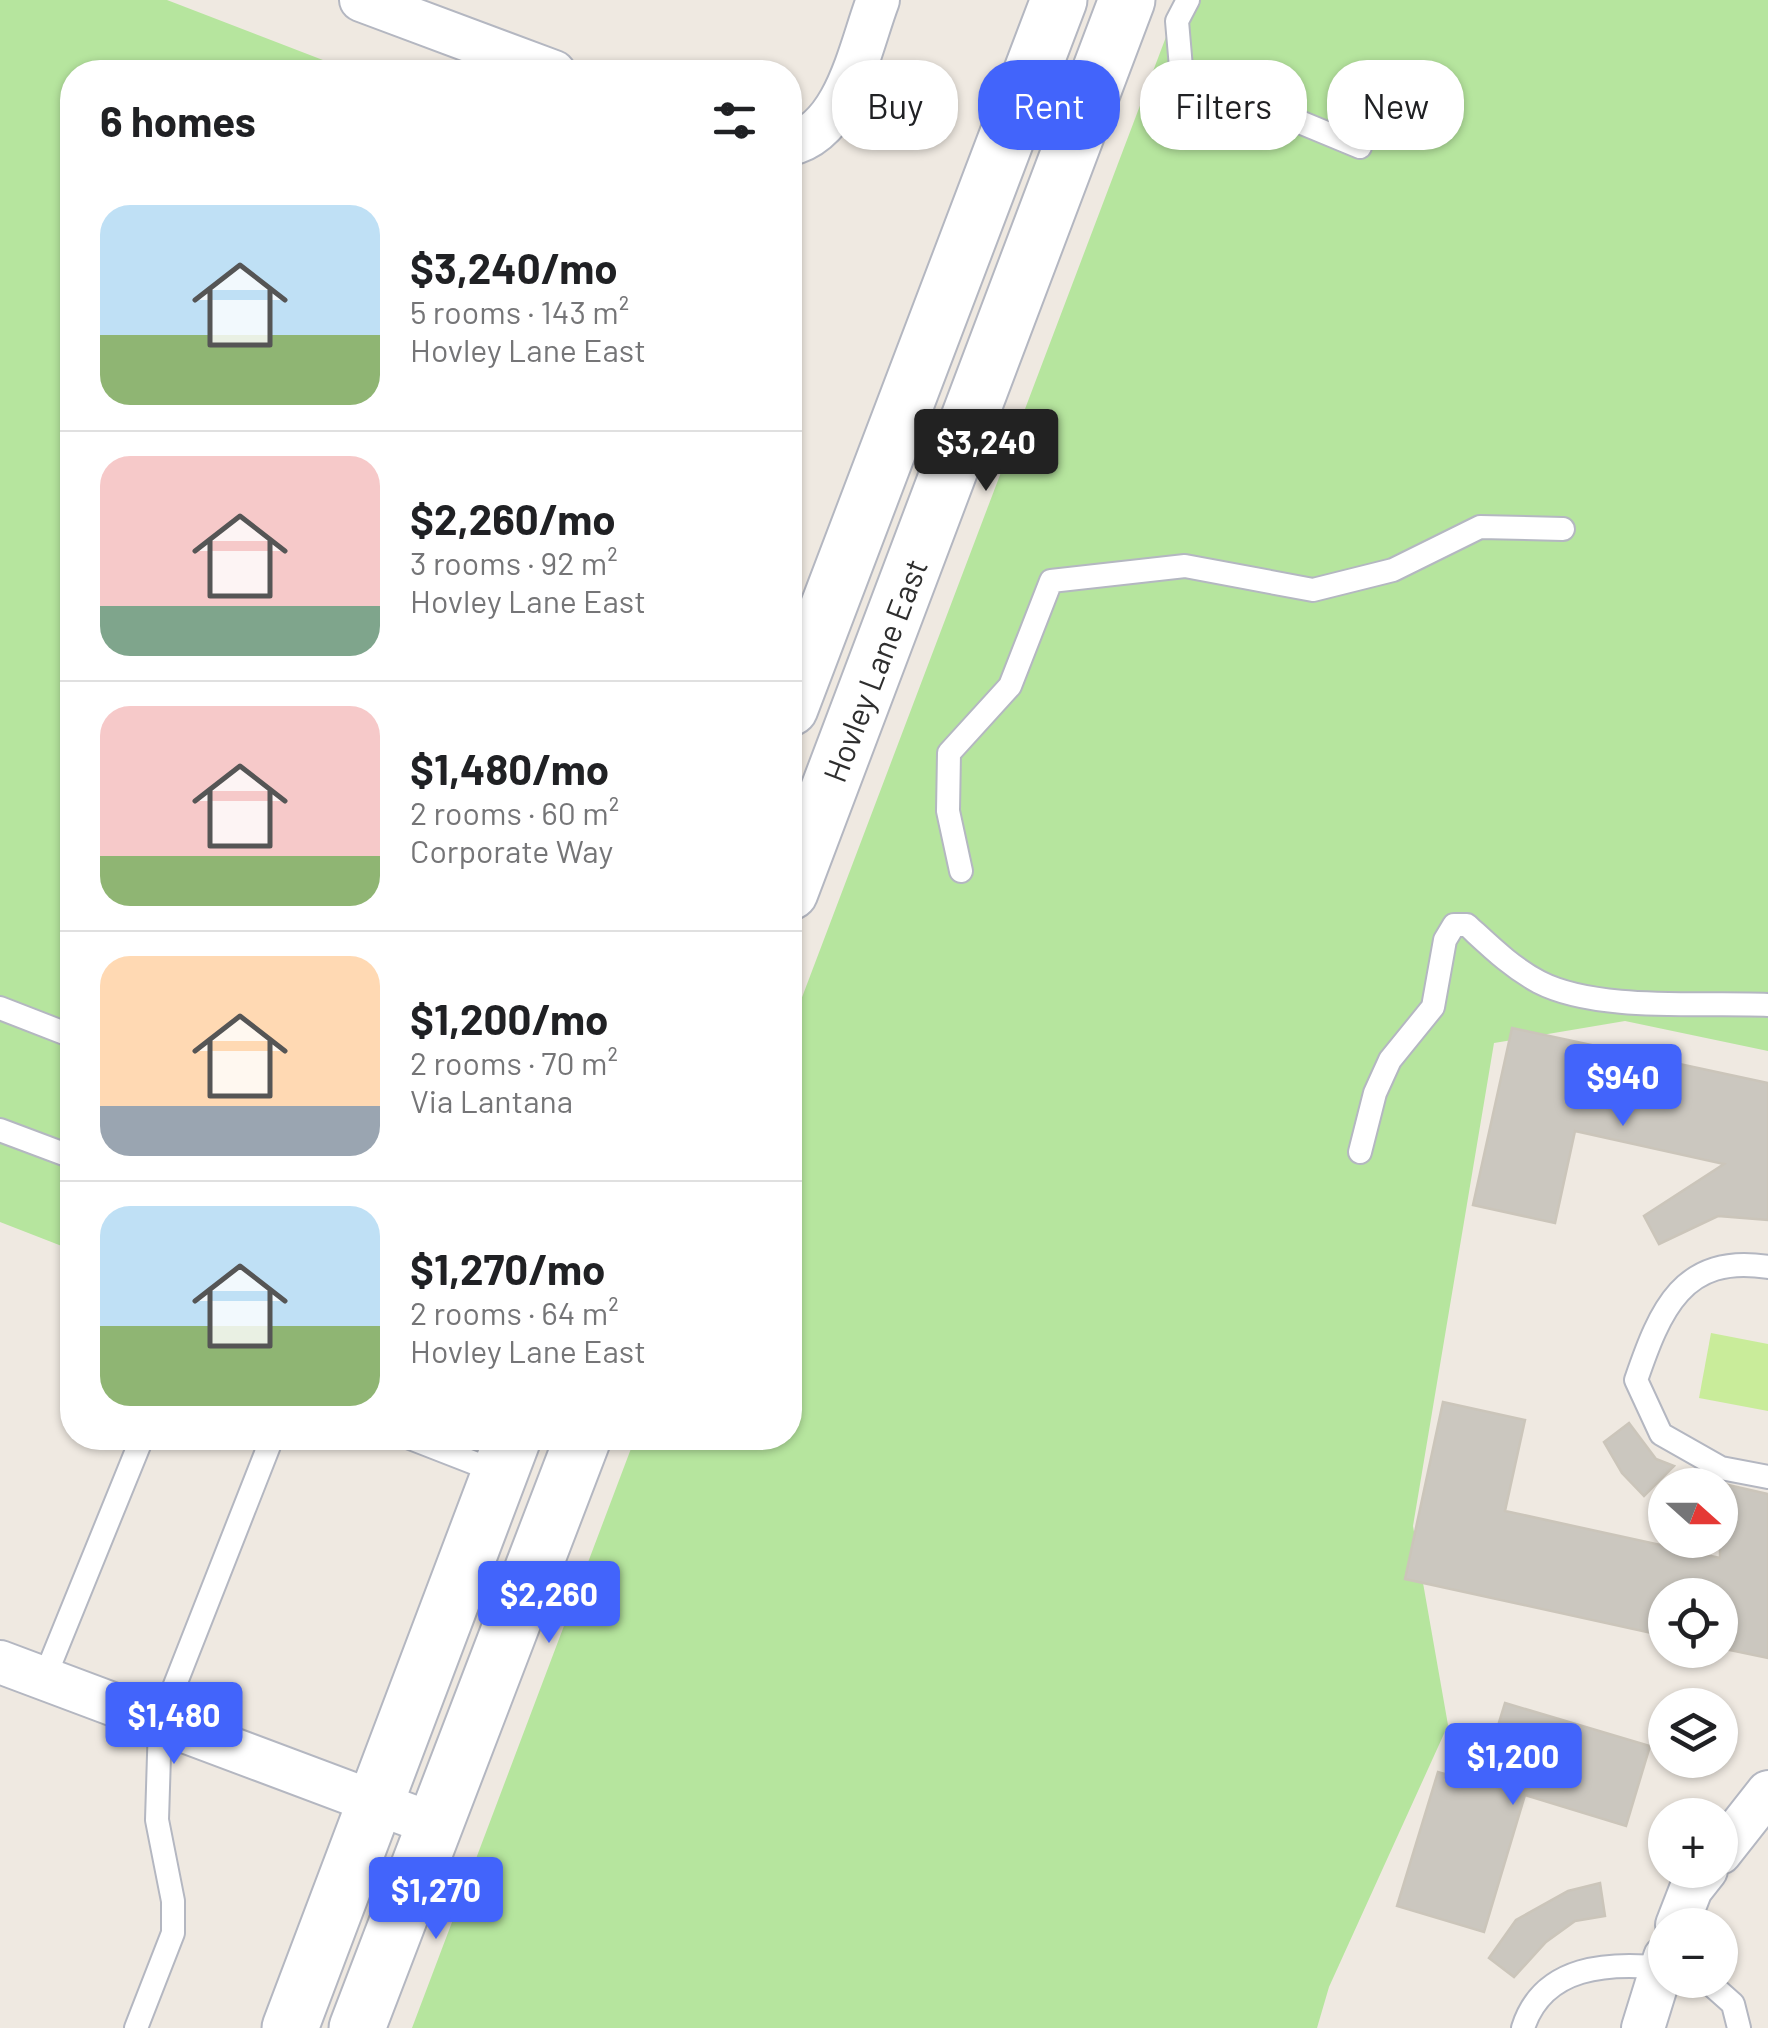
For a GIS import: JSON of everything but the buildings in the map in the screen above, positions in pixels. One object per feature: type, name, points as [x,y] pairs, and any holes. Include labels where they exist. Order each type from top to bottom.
[{"type":"street","points":[[361,0],[522,60]]},
{"type":"street","points":[[802,141],[832,118],[878,0]]},
{"type":"street","name":"Hovley Lane East","points":[[802,676],[1059,0]]},
{"type":"street","name":"Hovley Lane East","points":[[802,860],[1128,0]]},
{"type":"street","points":[[357,2028],[579,1450]]},
{"type":"street","points":[[290,2028],[506,1455]]},
{"type":"street","points":[[0,1662],[435,1825]]},
{"type":"street","points":[[1738,1830],[1768,1792]]},
{"type":"street","points":[[1643,2028],[1653,1998]]},
{"type":"lane","points":[[1188,0],[1177,21],[1183,91],[1233,116],[1290,118],[1327,133]]},
{"type":"lane","points":[[961,871],[948,812],[949,753],[1010,686],[1051,581],[1185,566],[1314,590],[1394,570],[1480,527],[1564,529]]},
{"type":"lane","points":[[1360,1152],[1375,1092],[1390,1060],[1433,1007],[1446,940],[1454,925],[1467,925],[1506,962],[1544,984],[1610,999],[1664,1005],[1768,1005]]},
{"type":"lane","points":[[0,1008],[60,1031]]},
{"type":"lane","points":[[0,1130],[60,1152]]},
{"type":"lane","points":[[1768,1267],[1732,1261],[1682,1284],[1654,1326],[1636,1380],[1661,1434],[1721,1468],[1768,1477]]},
{"type":"lane","points":[[44,1679],[137,1450]]},
{"type":"lane","points":[[136,2028],[173,1933],[173,1901],[157,1820],[160,1723],[267,1450]]},
{"type":"lane","points":[[478,1450],[506,1455]]},
{"type":"lane","points":[[1523,2028],[1529,2009],[1554,1982],[1590,1966],[1648,1964]]},
{"type":"lane","points":[[1727,1998],[1734,2004],[1739,2028]]},
{"type":"green space","points":[[0,0],[167,0],[323,60],[60,60],[60,1245],[0,1222]]},
{"type":"green space","points":[[1180,0],[1768,0],[1768,1051],[1625,1021],[1494,1043],[1413,1526],[1448,1725],[1329,1987],[1317,2028],[412,2028],[630,1450],[802,1450],[802,997],[1140,106],[1140,150],[1307,150],[1307,60],[1157,60]]},
{"type":"green space","points":[[1711,1333],[1768,1344],[1768,1411],[1699,1398]]}]
